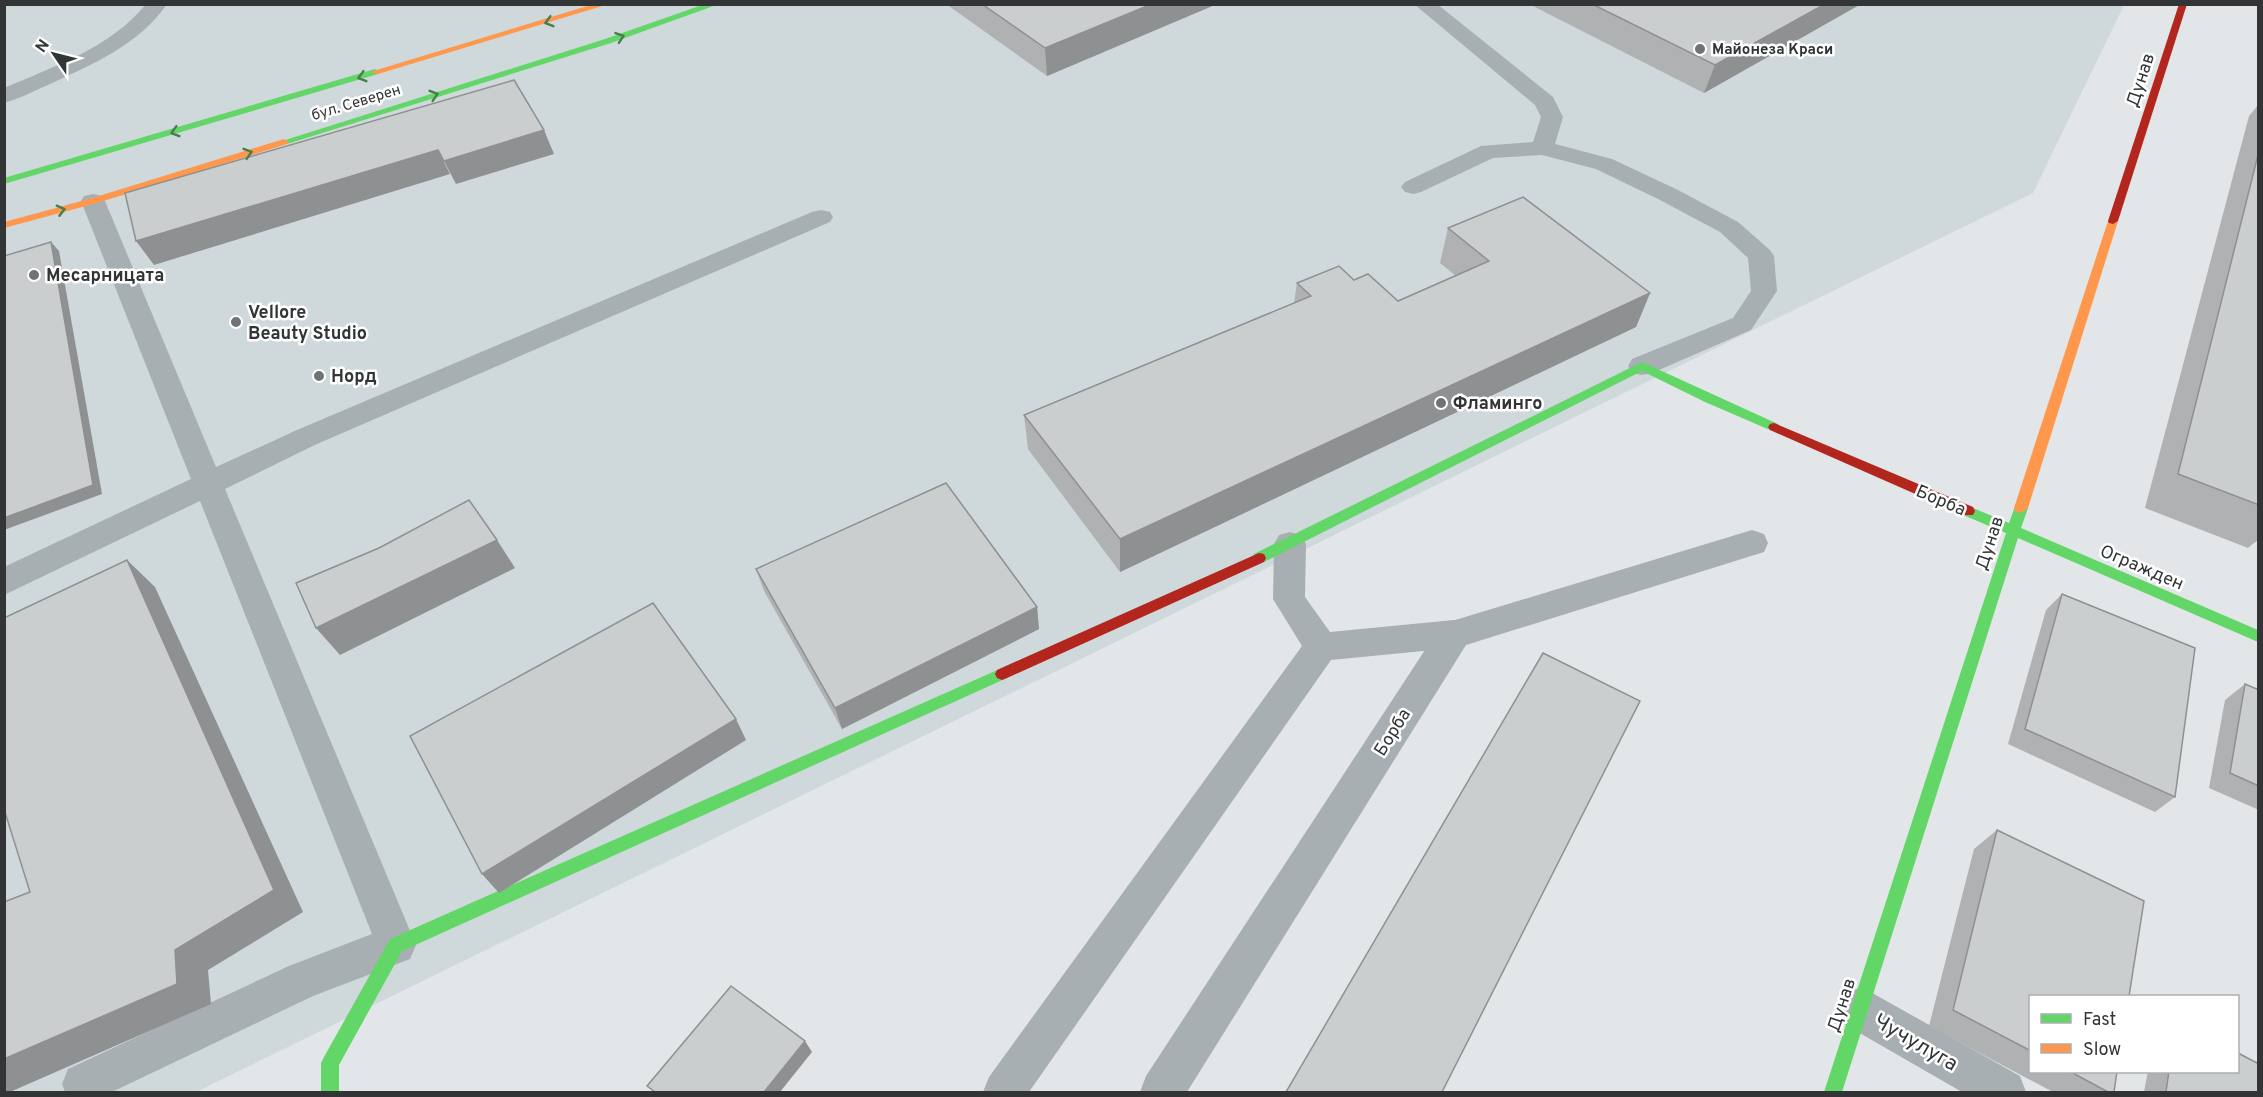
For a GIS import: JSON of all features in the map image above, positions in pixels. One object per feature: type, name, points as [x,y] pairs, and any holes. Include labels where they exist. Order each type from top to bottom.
[{"type":"street","name":"бул. Северен","points":[[4,181],[605,4]]},
{"type":"street","name":"бул. Северен","points":[[4,225],[93,201],[608,41],[715,4]]},
{"type":"street","name":"Дунав","points":[[1833,1092],[2183,4]]},
{"type":"street","name":"Борба","points":[[1642,366],[1709,399],[2012,530]]},
{"type":"street","points":[[330,1092],[330,1063],[396,945],[501,900],[1290,544],[1642,366]]},
{"type":"street","name":"Огражден","points":[[2012,530],[2259,636]]},
{"type":"street","points":[[1454,634],[1752,543]]},
{"type":"street","name":"Борба","points":[[1162,1092],[1454,634]]},
{"type":"street","name":"Чучулуга","points":[[1859,1009],[2004,1092]]},
{"type":"lane","points":[[4,96],[114,42],[151,15],[157,4]]},
{"type":"lane","points":[[1424,4],[1545,102],[1552,117],[1542,148]]},
{"type":"lane","points":[[1413,187],[1489,151],[1542,148],[1604,164],[1729,227],[1761,256],[1764,291],[1742,324],[1642,366]]},
{"type":"lane","points":[[83,1084],[303,980],[396,945],[93,201]]},
{"type":"lane","points":[[4,582],[307,437],[821,217]]},
{"type":"lane","points":[[1290,544],[1288,599],[1321,647]]},
{"type":"lane","points":[[1004,1092],[1321,647],[1454,634]]},
{"type":"shaded area","points":[[5,5],[2124,5],[2033,193],[196,1092],[5,1092]]},
{"type":"building","points":[[982,4],[1152,4],[1045,48]]},
{"type":"building","points":[[1592,4],[1825,4],[1715,65]]},
{"type":"building","points":[[514,80],[544,130],[444,161],[438,150],[136,241],[125,193]]},
{"type":"building","points":[[2259,151],[2259,505],[2178,474]]},
{"type":"building","points":[[1523,197],[1650,293],[1120,539],[1024,415],[1311,296],[1297,283],[1339,266],[1354,280],[1368,274],[1398,301],[1489,261],[1448,228]]},
{"type":"building","points":[[51,242],[93,485],[4,518],[4,256]]},
{"type":"building","points":[[946,483],[1037,607],[835,708],[756,569]]},
{"type":"building","points":[[469,500],[497,540],[316,628],[296,583],[379,548]]},
{"type":"building","points":[[127,560],[274,890],[175,950],[177,984],[4,1059],[4,902],[30,892],[4,809],[4,618]]},
{"type":"building","points":[[2062,594],[2195,648],[2175,797],[2025,729]]},
{"type":"building","points":[[653,603],[736,719],[482,874],[410,736]]},
{"type":"building","points":[[1543,653],[1640,701],[1442,1092],[1286,1092]]},
{"type":"building","points":[[2245,684],[2259,690],[2259,786],[2230,773]]},
{"type":"building","points":[[1997,830],[2144,901],[2129,995],[2029,995],[2029,1050],[1953,1010]]},
{"type":"building","points":[[731,986],[805,1041],[764,1092],[655,1092],[647,1086]]},
{"type":"building","points":[[2239,1054],[2259,1064],[2259,1092],[2166,1092],[2169,1073],[2239,1073]]},
{"type":"building","points":[[2073,1073],[2117,1073],[2114,1092],[2108,1092]]},
{"type":"traffic: fast","points":[[284,142],[608,41],[715,4]]},
{"type":"traffic: fast","points":[[4,181],[375,72]]},
{"type":"traffic: fast","points":[[1259,558],[1642,366],[1709,399],[1774,427]]},
{"type":"traffic: fast","points":[[1833,1092],[2021,508]]},
{"type":"traffic: fast","points":[[1968,511],[2258,636]]},
{"type":"traffic: fast","points":[[330,1092],[330,1063],[396,945],[1002,674]]},
{"type":"traffic: slow","points":[[375,72],[605,4]]},
{"type":"traffic: slow","points":[[4,225],[93,201],[284,142]]},
{"type":"traffic: slow","points":[[2021,508],[2113,221]]},
{"type":"traffic: jam","points":[[2113,221],[2183,4]]},
{"type":"traffic: jam","points":[[1774,427],[1968,511]]},
{"type":"traffic: jam","points":[[1002,674],[1259,558]]},
{"type":"place","name":"Майонеза Краси","points":[[1700,49]]},
{"type":"place","name":"Месарницата","points":[[34,275]]},
{"type":"place","name":"Vellore Beauty Studio","points":[[236,322]]},
{"type":"place","name":"Норд","points":[[319,376]]},
{"type":"place","name":"Фламинго","points":[[1441,403]]}]
